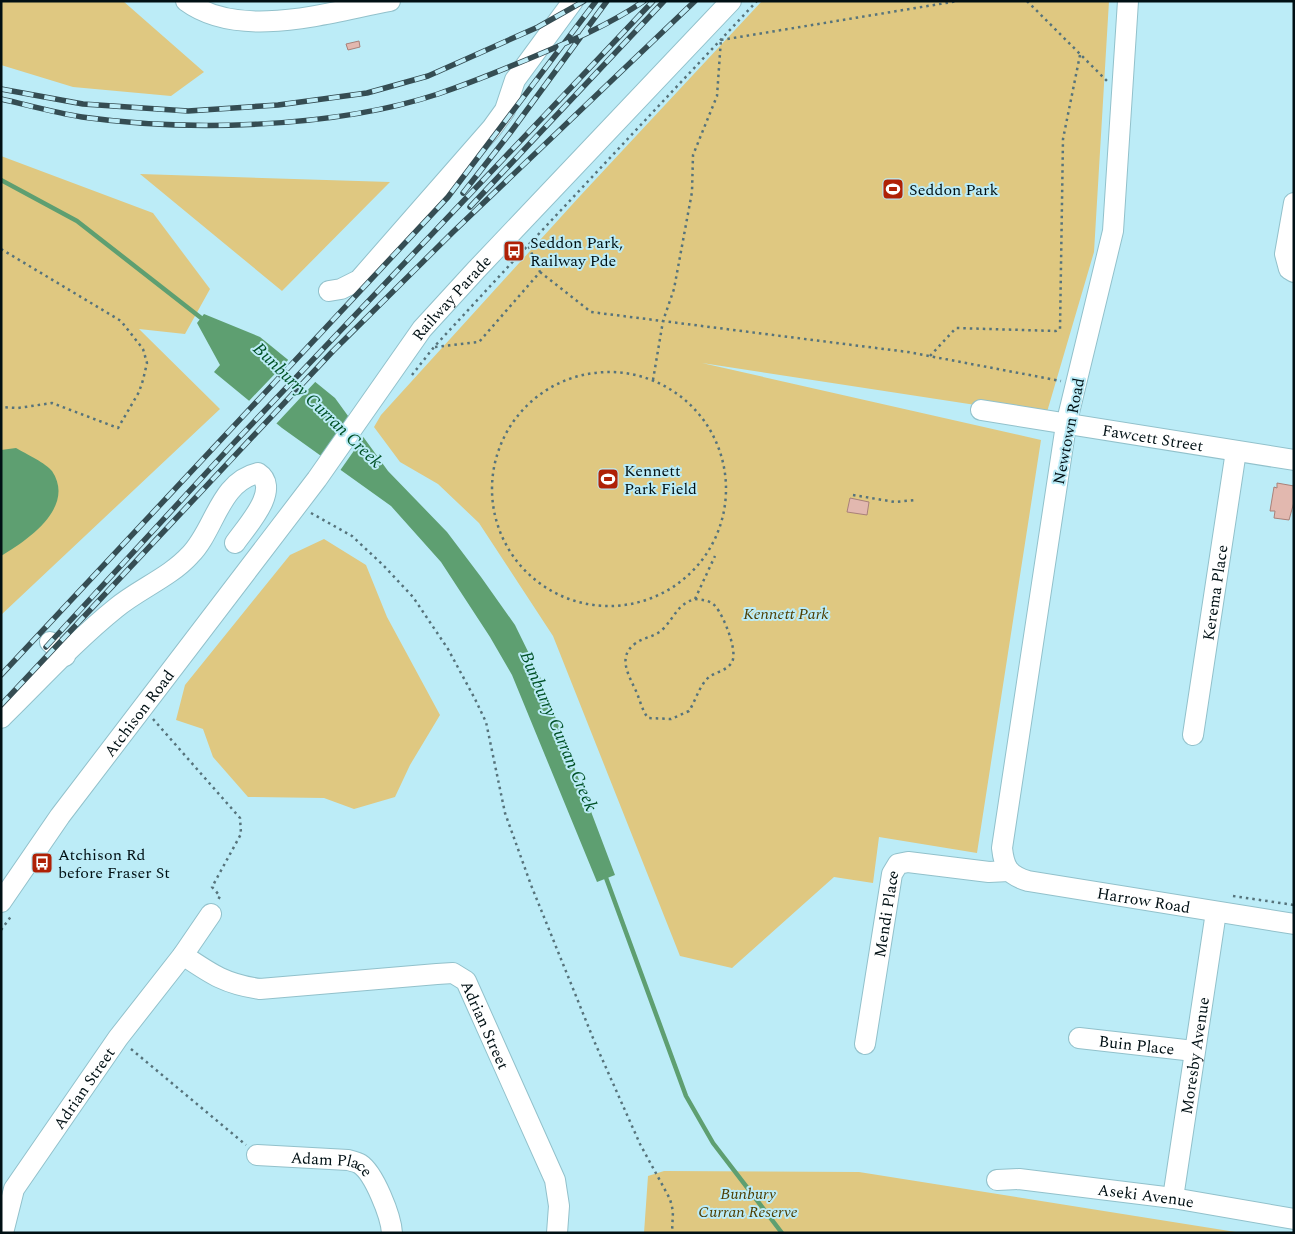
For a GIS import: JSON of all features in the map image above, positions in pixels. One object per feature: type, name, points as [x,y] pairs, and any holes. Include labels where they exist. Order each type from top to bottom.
[{"type":"street","points":[[186,1],[214,15],[236,21],[259,22],[390,1]]},
{"type":"street","points":[[330,291],[341,289],[359,280],[492,128],[505,110],[515,80],[573,1]]},
{"type":"street","name":"Railway Parade","points":[[280,528],[318,479],[422,329],[731,1]]},
{"type":"street","name":"Newtown Road","points":[[1006,866],[1002,848],[1066,425],[1113,231],[1128,1]]},
{"type":"street","points":[[1294,203],[1285,254],[1289,269],[1294,272]]},
{"type":"street","name":"Fawcett Street","points":[[981,410],[1294,460]]},
{"type":"street","name":"Kerema Place","points":[[1194,735],[1236,451]]},
{"type":"street","points":[[1,718],[99,622],[190,555],[228,494],[238,483],[250,475],[258,473],[265,478],[268,485],[266,498],[235,543]]},
{"type":"street","points":[[255,514],[280,528]]},
{"type":"street","name":"Atchison Road","points":[[1,902],[60,816],[280,528]]},
{"type":"street","points":[[50,642],[65,656]]},
{"type":"street","name":"Mendi Place","points":[[865,1044],[892,874],[898,864],[908,862],[989,872],[1006,866]]},
{"type":"street","name":"Harrow Road","points":[[1006,866],[1015,878],[1028,881],[1294,924]]},
{"type":"street","name":"Moresby Avenue","points":[[1173,1198],[1216,912]]},
{"type":"street","name":"Adrian Street","points":[[3,1233],[14,1189],[118,1038],[183,954],[211,914]]},
{"type":"street","name":"Adrian Street","points":[[183,954],[214,976],[236,985],[260,989],[437,974],[453,974],[466,981],[556,1180],[560,1206],[557,1233]]},
{"type":"street","name":"Buin Place","points":[[1079,1038],[1194,1052]]},
{"type":"street","name":"Adam Place","points":[[258,1155],[348,1160],[360,1164],[369,1174],[384,1203],[391,1222],[392,1233]]},
{"type":"street","name":"Aseki Avenue","points":[[998,1180],[1019,1179],[1173,1198],[1294,1219]]},
{"type":"path","points":[[408,379],[434,347],[528,244],[757,1]]},
{"type":"path","points":[[721,39],[958,1]]},
{"type":"path","points":[[1027,1],[1122,96]]},
{"type":"path","points":[[653,380],[664,321],[674,289],[692,192],[693,155],[717,96],[721,39]]},
{"type":"path","points":[[930,356],[956,328],[1056,331],[1060,329],[1063,139],[1080,55]]},
{"type":"path","points":[[528,244],[540,272],[591,312],[930,356],[1076,383]]},
{"type":"path","points":[[1,249],[121,321],[143,349],[147,363],[139,392],[118,428],[52,403],[18,408],[1,407]]},
{"type":"path","points":[[434,347],[479,342],[540,272]]},
{"type":"path","points":[[600,371],[626,372],[653,380],[680,395],[700,417],[716,441],[723,464],[726,494],[722,521],[711,550],[674,589],[645,602],[622,606],[589,605],[561,596],[540,583],[521,565],[506,544],[495,519],[492,491],[494,461],[503,437],[520,412],[541,392],[572,377],[600,371]]},
{"type":"path","points":[[853,495],[895,502],[915,500]]},
{"type":"path","points":[[307,512],[352,536],[383,564],[413,598],[448,649],[475,698],[486,722],[505,813],[531,886],[611,1080],[640,1144],[670,1199],[673,1211],[672,1233]]},
{"type":"path","points":[[695,599],[707,600],[716,607],[732,643],[734,655],[732,664],[709,678],[701,688],[689,711],[670,719],[648,718],[625,668],[625,657],[630,648],[638,642],[652,637],[662,630],[685,602],[695,599],[714,556]]},
{"type":"path","points":[[152,718],[240,818],[240,834],[212,887],[220,896],[211,914]]},
{"type":"path","points":[[1226,894],[1294,905]]},
{"type":"path","points":[[118,1038],[258,1155]]},
{"type":"green space","points":[[1,1],[123,1],[204,72],[171,96],[73,87],[1,65]]},
{"type":"green space","name":"Kennett Park","points":[[762,1],[1109,1],[1094,252],[1047,412],[1035,414],[702,363],[1041,440],[977,853],[879,837],[873,883],[834,877],[732,968],[680,956],[553,636],[479,523],[438,484],[400,462],[374,427],[381,415],[580,196]]},
{"type":"green space","points":[[1,156],[153,213],[210,289],[185,334],[139,329],[220,409],[1,615]]},
{"type":"green space","points":[[140,174],[390,182],[282,291]]},
{"type":"green space","points":[[324,539],[366,565],[387,617],[440,715],[410,765],[395,797],[354,809],[324,798],[248,797],[213,757],[203,729],[176,720],[185,685],[290,555]]},
{"type":"green space","name":"Bunbury Curran Reserve","points":[[664,1171],[859,1172],[1242,1233],[644,1233],[648,1176]]},
{"type":"water","points":[[204,314],[260,337],[335,398],[388,471],[447,532],[481,577],[515,625],[539,674],[615,875],[597,882],[512,675],[490,637],[441,562],[391,506],[282,428],[214,372],[220,365],[197,323]]},
{"type":"water","points":[[16,448],[41,462],[52,471],[58,484],[58,497],[54,509],[46,521],[24,541],[1,556],[1,450]]},
{"type":"pier","points":[[290,358],[317,380],[275,425],[248,402]]},
{"type":"pier","points":[[352,417],[365,435],[339,472],[321,460]]},
{"type":"building","points":[[359,41],[360,47],[348,50],[346,44]]},
{"type":"building","points":[[1277,483],[1294,486],[1294,502],[1289,520],[1274,518],[1275,511],[1270,511],[1274,487],[1277,488]]},
{"type":"building","points":[[850,498],[869,502],[867,515],[847,512]]},
{"type":"waterway","name":"Bunburry Curran Creek","points":[[1,180],[77,221],[205,321]]},
{"type":"waterway","name":"Bunburry Curran Creek","points":[[605,875],[686,1096],[713,1143],[782,1233]]},
{"type":"railway","points":[[1,89],[83,104],[188,111],[278,105],[367,93],[428,76],[538,27],[584,1]]},
{"type":"railway","points":[[1,675],[448,197],[596,1]]},
{"type":"railway","points":[[463,193],[510,133],[607,1]]},
{"type":"railway","points":[[1,99],[82,117],[168,125],[262,124],[354,114],[438,94],[486,76],[590,32],[644,1]]},
{"type":"railway","points":[[46,647],[231,446],[653,1]]},
{"type":"railway","points":[[470,207],[664,1]]},
{"type":"railway","points":[[1,705],[333,351],[453,232],[695,1]]},
{"type":"place","name":"Seddon Park","points":[[893,189]]},
{"type":"place","name":"Seddon Park, Railway Pde","points":[[514,251]]},
{"type":"place","name":"Kennett Park Field","points":[[608,479]]},
{"type":"place","name":"Atchison Rd before Fraser St","points":[[42,863]]}]
